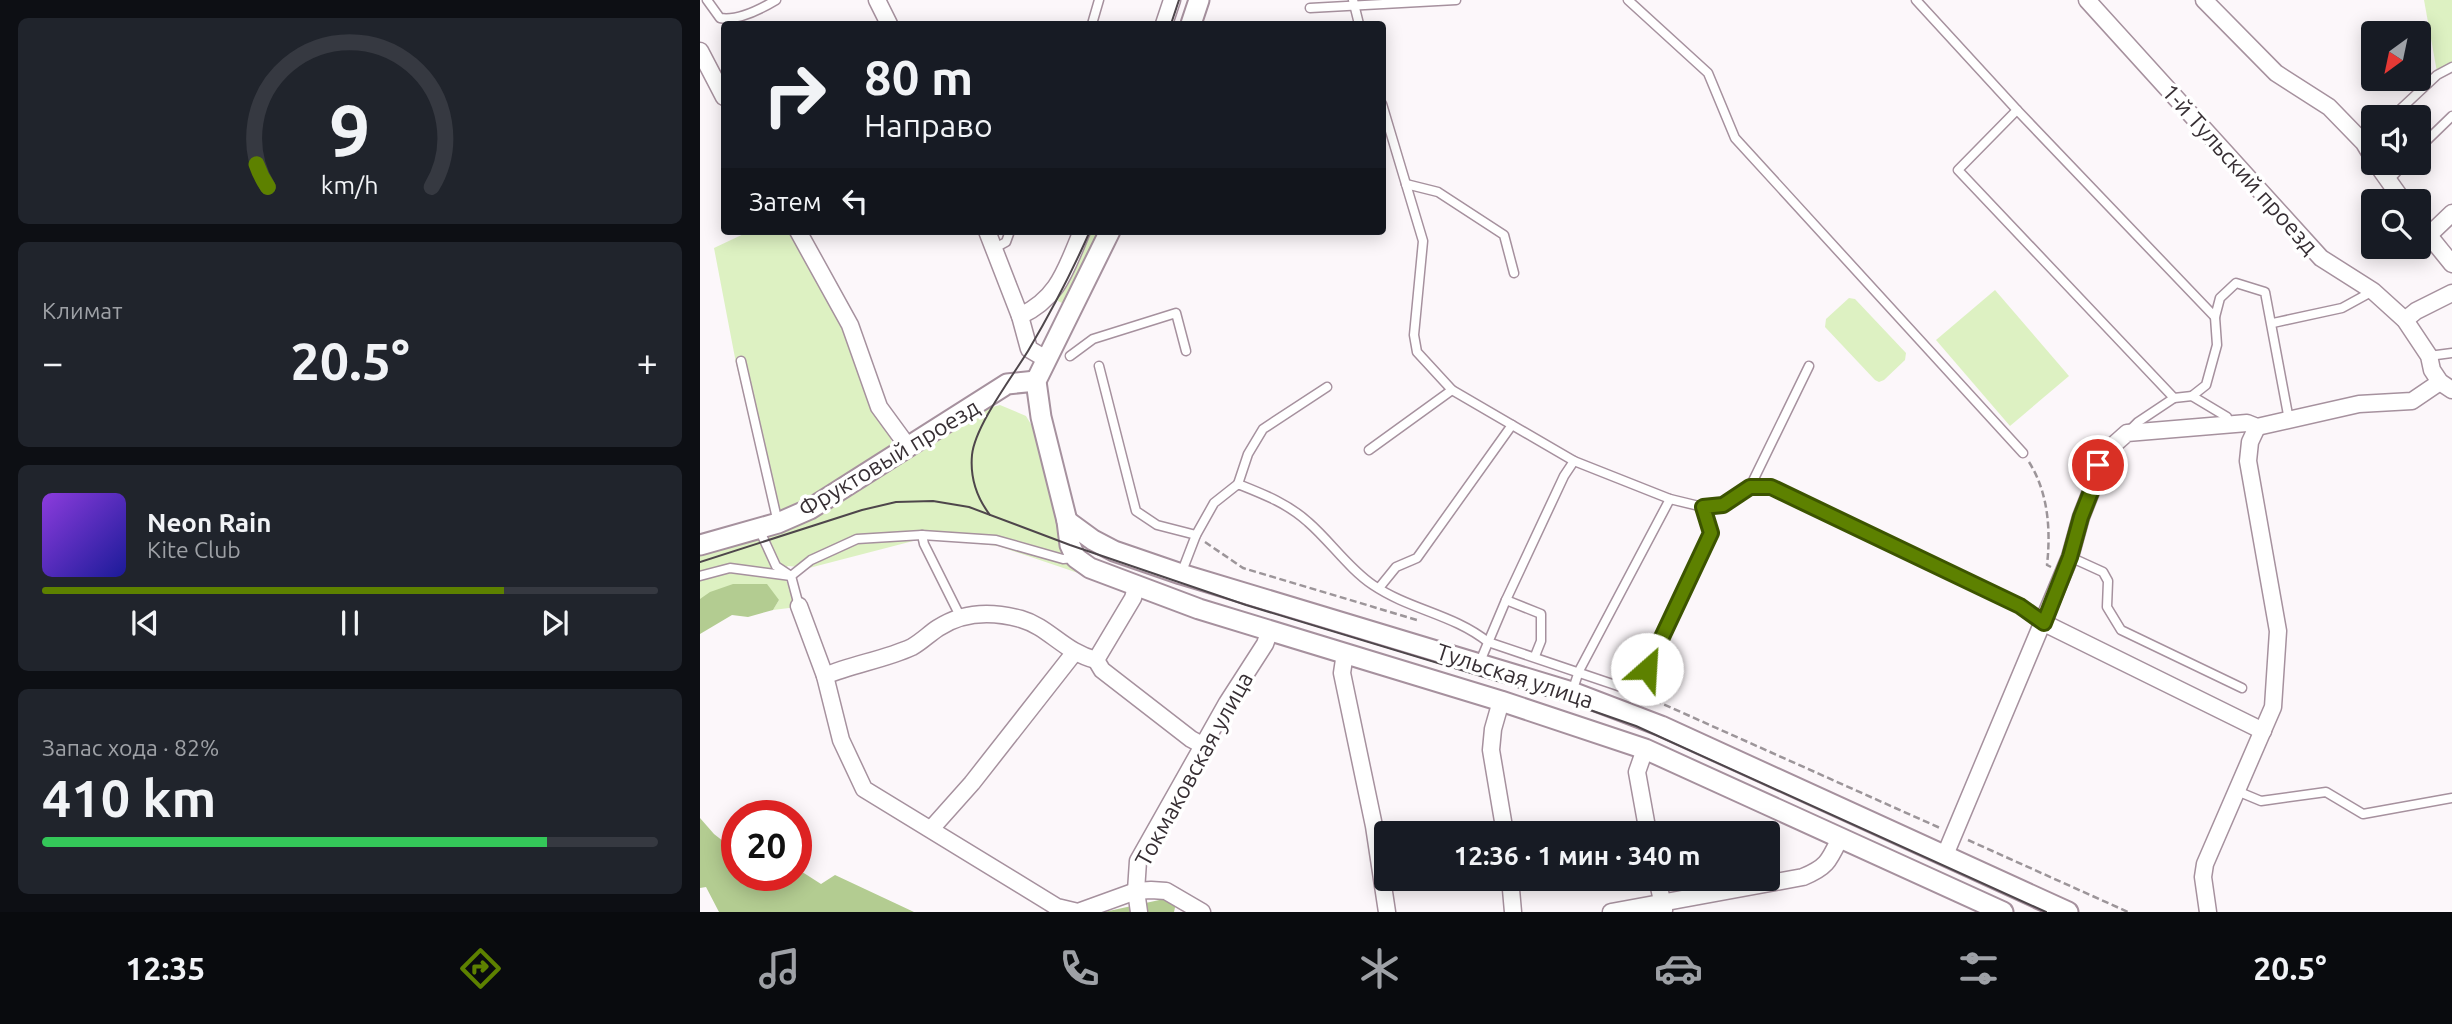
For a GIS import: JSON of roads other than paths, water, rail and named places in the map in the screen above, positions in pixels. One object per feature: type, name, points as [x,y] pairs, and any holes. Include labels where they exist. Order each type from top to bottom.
[{"type":"street","points":[[877,0],[887,21]]},
{"type":"street","points":[[1165,21],[1172,0]]},
{"type":"street","points":[[1192,21],[1199,0]]},
{"type":"street","name":"1-й Тульский проезд","points":[[2087,0],[2320,258],[2373,291],[2405,320],[2429,356],[2432,370],[2446,386]]},
{"type":"street","points":[[2204,0],[2276,73],[2329,107],[2361,133]]},
{"type":"street","points":[[700,51],[721,91]]},
{"type":"street","points":[[2383,175],[2393,189]]},
{"type":"street","points":[[2431,233],[2452,213]]},
{"type":"street","points":[[800,235],[850,325],[879,407],[909,448]]},
{"type":"street","points":[[988,235],[1020,316],[1029,349],[1046,359]]},
{"type":"street","points":[[1020,316],[1038,308],[1053,294],[1080,235]]},
{"type":"street","points":[[1076,558],[1070,545],[1067,521],[1041,417],[1036,381],[1108,235]]},
{"type":"street","points":[[2431,238],[2452,264]]},
{"type":"street","points":[[2405,320],[2416,311],[2452,293]]},
{"type":"street","name":"Фруктовый проезд","points":[[700,545],[778,523],[810,509],[1007,384],[1036,381]]},
{"type":"street","points":[[1945,855],[2044,623],[2070,557],[2098,465],[2109,449],[2127,433],[2247,423],[2257,427],[2359,404],[2412,401],[2446,386]]},
{"type":"street","points":[[2208,912],[2203,877],[2205,864],[2273,707],[2279,643],[2248,461],[2250,442],[2257,427]]},
{"type":"street","name":"Тульская улица","points":[[1067,521],[1114,551],[1181,574],[1572,692],[1690,737],[2068,912]]},
{"type":"street","name":"Тульская улица","points":[[1076,558],[1090,568],[1199,609],[1502,701],[1645,749],[2003,912]]},
{"type":"street","points":[[1096,660],[1133,598],[1136,587]]},
{"type":"street","points":[[799,606],[824,676],[841,740],[864,789],[1057,907],[1079,912],[1136,891],[1166,891],[1202,912]]},
{"type":"street","points":[[824,676],[912,646],[960,616],[983,613],[1023,620],[1034,624],[1074,653],[1096,660],[1102,670],[1191,739],[1204,746]]},
{"type":"street","points":[[2044,623],[2263,731]]},
{"type":"street","name":"Токмаковская улица","points":[[1139,912],[1136,891],[1138,861],[1227,703],[1265,644],[1270,630]]},
{"type":"street","points":[[931,829],[972,783],[1074,653]]},
{"type":"street","points":[[1345,653],[1342,673],[1374,826],[1387,912]]},
{"type":"street","points":[[1502,701],[1493,729],[1491,750],[1503,821]]},
{"type":"street","points":[[1645,749],[1637,772],[1646,821]]},
{"type":"street","points":[[1611,912],[1663,907],[1803,877],[1821,869],[1840,838]]},
{"type":"street","points":[[1512,891],[1514,912]]},
{"type":"lane","points":[[707,0],[720,18],[728,19],[776,0]]},
{"type":"lane","points":[[1093,21],[1099,0]]},
{"type":"lane","points":[[1310,8],[1353,2],[1456,0]]},
{"type":"lane","points":[[1628,0],[1707,73],[1735,138],[2023,453]]},
{"type":"lane","points":[[1916,0],[2215,317]]},
{"type":"lane","points":[[1353,2],[1358,21]]},
{"type":"lane","points":[[2405,105],[2437,75],[2452,67]]},
{"type":"lane","points":[[2017,110],[1958,170],[2174,398]]},
{"type":"lane","points":[[2431,136],[2452,116]]},
{"type":"lane","points":[[1386,117],[1423,241],[1414,335],[1417,352],[1452,390],[1574,461],[1671,499],[1703,507],[1723,505],[1750,487],[1809,366]]},
{"type":"lane","points":[[2387,181],[2393,175]]},
{"type":"lane","points":[[1406,184],[1438,192],[1504,235],[1514,273]]},
{"type":"lane","points":[[995,248],[1006,243],[1009,235]]},
{"type":"lane","points":[[2127,433],[2138,422],[2174,398],[2192,396],[2206,384],[2217,345],[2215,317],[2220,298],[2236,283],[2265,292],[2273,323],[2289,420]]},
{"type":"lane","points":[[2273,323],[2342,308],[2373,291]]},
{"type":"lane","points":[[1070,356],[1093,338],[1176,313],[1186,351]]},
{"type":"lane","points":[[2429,356],[2452,353]]},
{"type":"lane","points":[[741,361],[778,523]]},
{"type":"lane","points":[[1099,366],[1136,511],[1157,525],[1196,535]]},
{"type":"lane","points":[[1181,574],[1196,535],[1214,503],[1238,484],[1248,454],[1263,429],[1327,387]]},
{"type":"lane","points":[[1369,450],[1452,390]]},
{"type":"lane","points":[[2192,396],[2227,417],[2229,425]]},
{"type":"lane","points":[[1378,588],[1396,567],[1417,558],[1512,425]]},
{"type":"lane","points":[[1479,664],[1564,475],[1574,461]]},
{"type":"lane","points":[[1238,484],[1283,503],[1307,521],[1372,585],[1408,604],[1470,627],[1488,642],[1636,692],[1711,533],[1703,507]]},
{"type":"lane","points":[[1750,487],[1771,487],[2020,606],[2044,623]]},
{"type":"lane","points":[[1572,692],[1579,671],[1671,499]]},
{"type":"lane","points":[[759,529],[776,566],[790,576],[799,606]]},
{"type":"lane","points":[[700,576],[730,568],[790,576],[811,560],[857,539],[922,535],[996,540],[1063,559],[1076,558]]},
{"type":"lane","points":[[922,535],[923,544],[960,616]]},
{"type":"lane","points":[[2070,557],[2103,572],[2108,581],[2107,607],[2121,631],[2242,688]]},
{"type":"lane","points":[[1506,600],[1541,614],[1541,641],[1535,656]]},
{"type":"lane","points":[[2237,791],[2261,800],[2326,792],[2362,814],[2452,798]]},
{"type":"tram line","points":[[1172,21],[1179,0]]},
{"type":"tram line","points":[[990,515],[981,502],[973,479],[972,455],[975,443],[987,416],[1053,307],[1088,235]]},
{"type":"tram line","points":[[700,562],[862,510],[896,502],[933,501],[969,507],[1070,545],[1246,605],[1570,703],[1636,726],[2046,912]]}]
